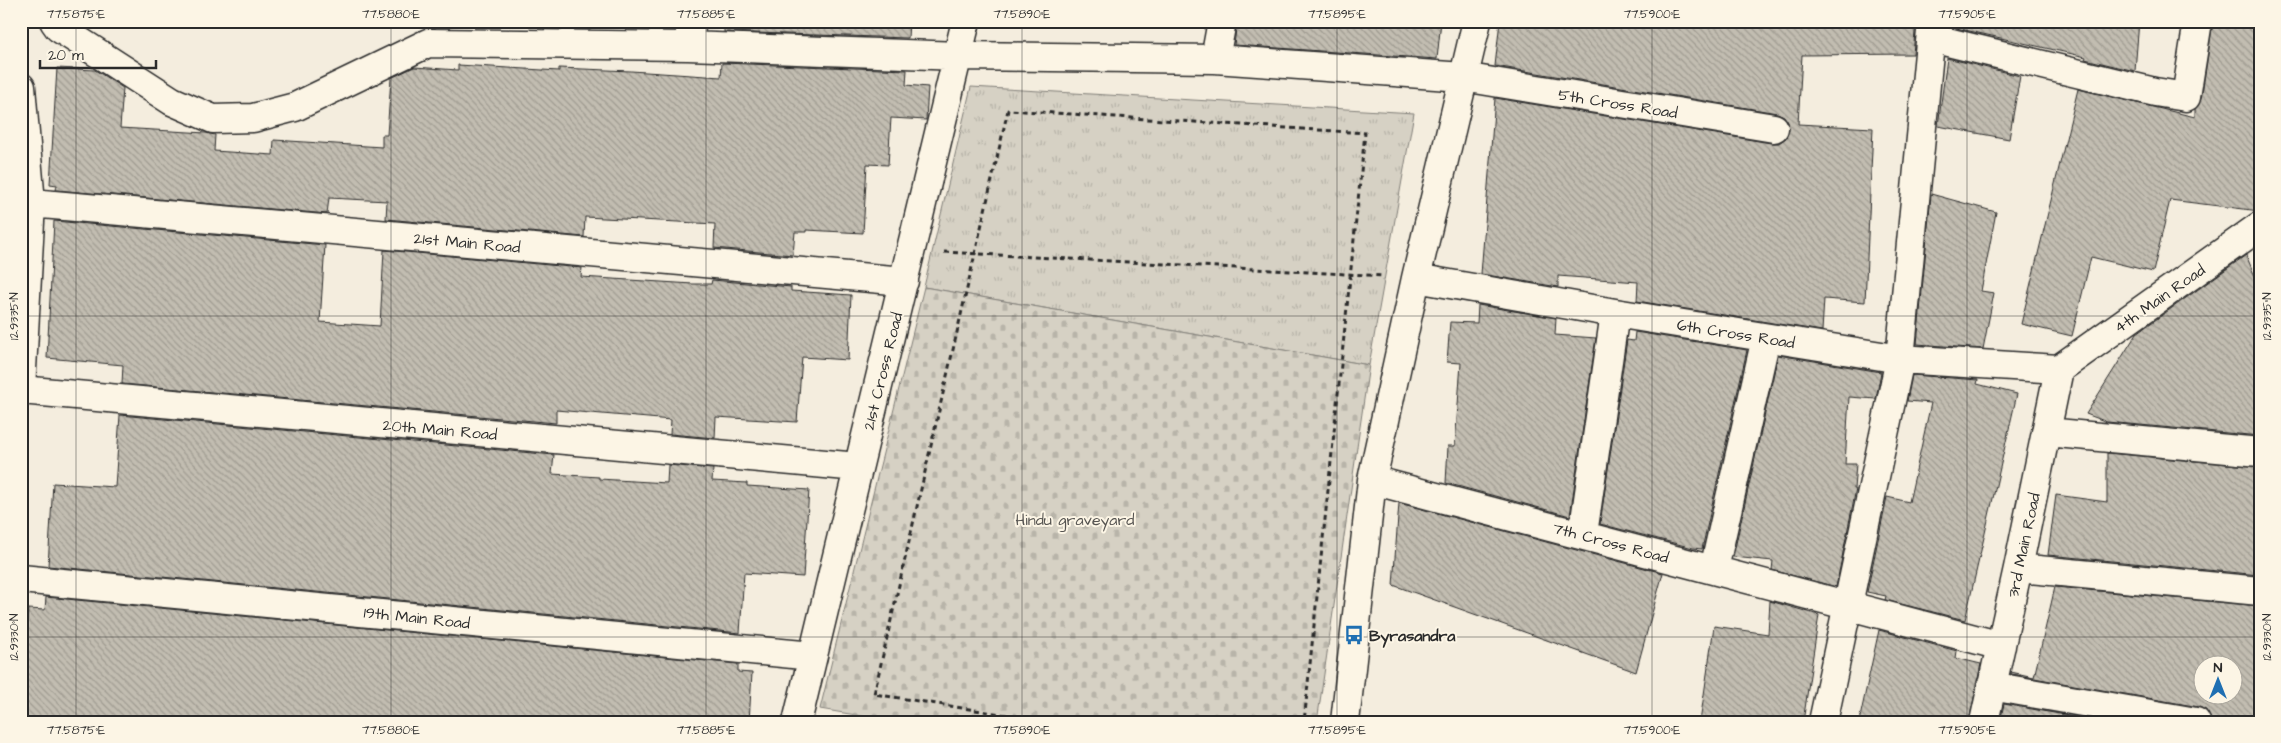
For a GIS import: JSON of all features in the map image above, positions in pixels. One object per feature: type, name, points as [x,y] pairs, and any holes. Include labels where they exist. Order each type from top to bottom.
[{"type":"street","points":[[54,21],[59,28],[172,101],[213,119],[253,118],[295,107],[431,32]]},
{"type":"street","name":"21st Cross Road","points":[[797,722],[966,21]]},
{"type":"street","points":[[1214,59],[1222,21]]},
{"type":"street","points":[[1345,722],[1372,480],[1416,278],[1476,21]]},
{"type":"street","points":[[1823,722],[1849,607],[1900,359],[1931,29],[2155,92],[2186,97],[2198,21]]},
{"type":"street","name":"5th Cross Road","points":[[431,32],[690,34],[959,56],[1214,59],[1463,77],[1774,128]]},
{"type":"street","points":[[21,87],[31,203],[21,389]]},
{"type":"street","name":"21st Main Road","points":[[31,203],[904,280]]},
{"type":"street","name":"4th Main Road","points":[[2059,369],[2257,237]]},
{"type":"street","name":"6th Cross Road","points":[[1416,278],[1616,313],[1900,359],[2059,369]]},
{"type":"street","points":[[1583,534],[1616,313]]},
{"type":"street","points":[[1714,569],[1766,338]]},
{"type":"street","name":"3rd Main Road","points":[[1984,722],[2059,369]]},
{"type":"street","name":"20th Main Road","points":[[21,389],[858,467]]},
{"type":"street","points":[[2046,432],[2260,452]]},
{"type":"street","name":"7th Cross Road","points":[[1372,480],[1583,534],[1849,607],[2001,646]]},
{"type":"street","points":[[2018,568],[2260,590]]},
{"type":"street","name":"19th Main Road","points":[[21,578],[813,656]]},
{"type":"street","points":[[1991,686],[2196,722]]},
{"type":"path","points":[[1051,722],[874,694],[1008,110],[1365,133],[1304,722]]},
{"type":"path","points":[[911,250],[1416,278]]},
{"type":"green space","points":[[971,87],[1414,113],[1369,365],[924,287]]},
{"type":"green space","name":"Hindu graveyard","points":[[924,287],[1369,365],[1317,722],[897,722],[820,709]]},
{"type":"building","points":[[724,21],[909,21],[908,38],[724,32]]},
{"type":"building","points":[[1237,21],[1441,21],[1437,59],[1234,45]]},
{"type":"building","points":[[1500,21],[1916,21],[1913,54],[1802,55],[1798,124],[1873,128],[1865,302],[1824,299],[1822,331],[1637,301],[1638,282],[1558,276],[1558,287],[1481,274],[1495,98],[1771,143],[1779,143],[1786,138],[1789,130],[1788,122],[1784,116],[1777,113],[1495,66]]},
{"type":"building","points":[[1947,21],[2139,21],[2135,71],[2085,59],[2086,57],[1947,26]]},
{"type":"building","points":[[2213,21],[2260,21],[2260,211],[2170,200],[2153,272],[2091,257],[2072,336],[2021,324],[2078,89],[2195,117],[2195,109],[2201,99]]},
{"type":"building","points":[[1947,58],[2020,76],[2009,139],[1938,126]]},
{"type":"building","points":[[722,63],[907,70],[906,85],[928,87],[926,120],[891,118],[888,165],[867,164],[863,233],[806,230],[806,232],[795,232],[793,255],[714,248],[715,224],[585,217],[584,237],[386,219],[387,201],[329,198],[327,214],[56,190],[57,185],[50,184],[57,68],[95,70],[123,88],[120,128],[206,133],[215,135],[214,151],[273,155],[274,140],[382,147],[382,135],[387,135],[391,78],[414,67],[458,70],[458,65],[559,71],[559,68],[721,77]]},
{"type":"building","points":[[1931,194],[1996,212],[1981,291],[1994,293],[1983,349],[1917,344]]},
{"type":"building","points":[[54,221],[325,245],[320,322],[380,326],[384,250],[582,268],[581,277],[693,284],[711,284],[712,280],[791,287],[791,291],[851,295],[848,360],[802,357],[797,422],[716,417],[715,438],[670,434],[671,420],[556,410],[556,423],[122,384],[123,365],[47,358]]},
{"type":"building","points":[[2246,255],[2260,288],[2260,436],[2107,422],[2086,414],[2137,333]]},
{"type":"building","points":[[1478,305],[1556,318],[1555,335],[1596,338],[1570,516],[1446,483],[1448,446],[1455,446],[1461,363],[1447,362],[1450,322],[1477,323]]},
{"type":"building","points":[[1635,332],[1747,350],[1702,549],[1600,524],[1627,340],[1634,341]]},
{"type":"building","points":[[1778,355],[1881,372],[1876,399],[1849,397],[1845,464],[1856,464],[1854,489],[1856,489],[1836,587],[1772,570],[1773,561],[1733,557]]},
{"type":"building","points":[[1912,375],[1978,380],[1977,384],[2017,394],[1965,620],[1885,600],[1886,596],[1867,592],[1887,497],[1909,502],[1931,403],[1907,401]]},
{"type":"building","points":[[120,415],[554,455],[552,474],[667,483],[668,465],[713,469],[712,481],[747,483],[747,486],[809,490],[803,577],[744,573],[740,633],[48,566],[53,483],[115,487]]},
{"type":"building","points":[[2107,453],[2260,467],[2260,575],[2048,555],[2056,495],[2107,502]]},
{"type":"building","points":[[1399,503],[1663,573],[1636,672],[1393,585]]},
{"type":"building","points":[[2055,587],[2260,606],[2260,722],[2211,722],[2206,710],[2199,707],[2011,674],[2011,672],[2034,677]]},
{"type":"building","points":[[46,597],[738,664],[738,672],[752,673],[749,722],[526,722],[483,719],[483,722],[21,722],[21,672],[23,672],[28,609],[45,610]]},
{"type":"building","points":[[1770,601],[1819,615],[1803,722],[1700,722],[1714,626],[1768,634]]},
{"type":"building","points":[[1879,630],[1957,651],[1956,658],[1981,664],[1969,722],[1859,722]]},
{"type":"building","points":[[2004,704],[2104,722],[2000,722]]},
{"type":"place","name":"Byrasandra","points":[[1354,635]]}]
